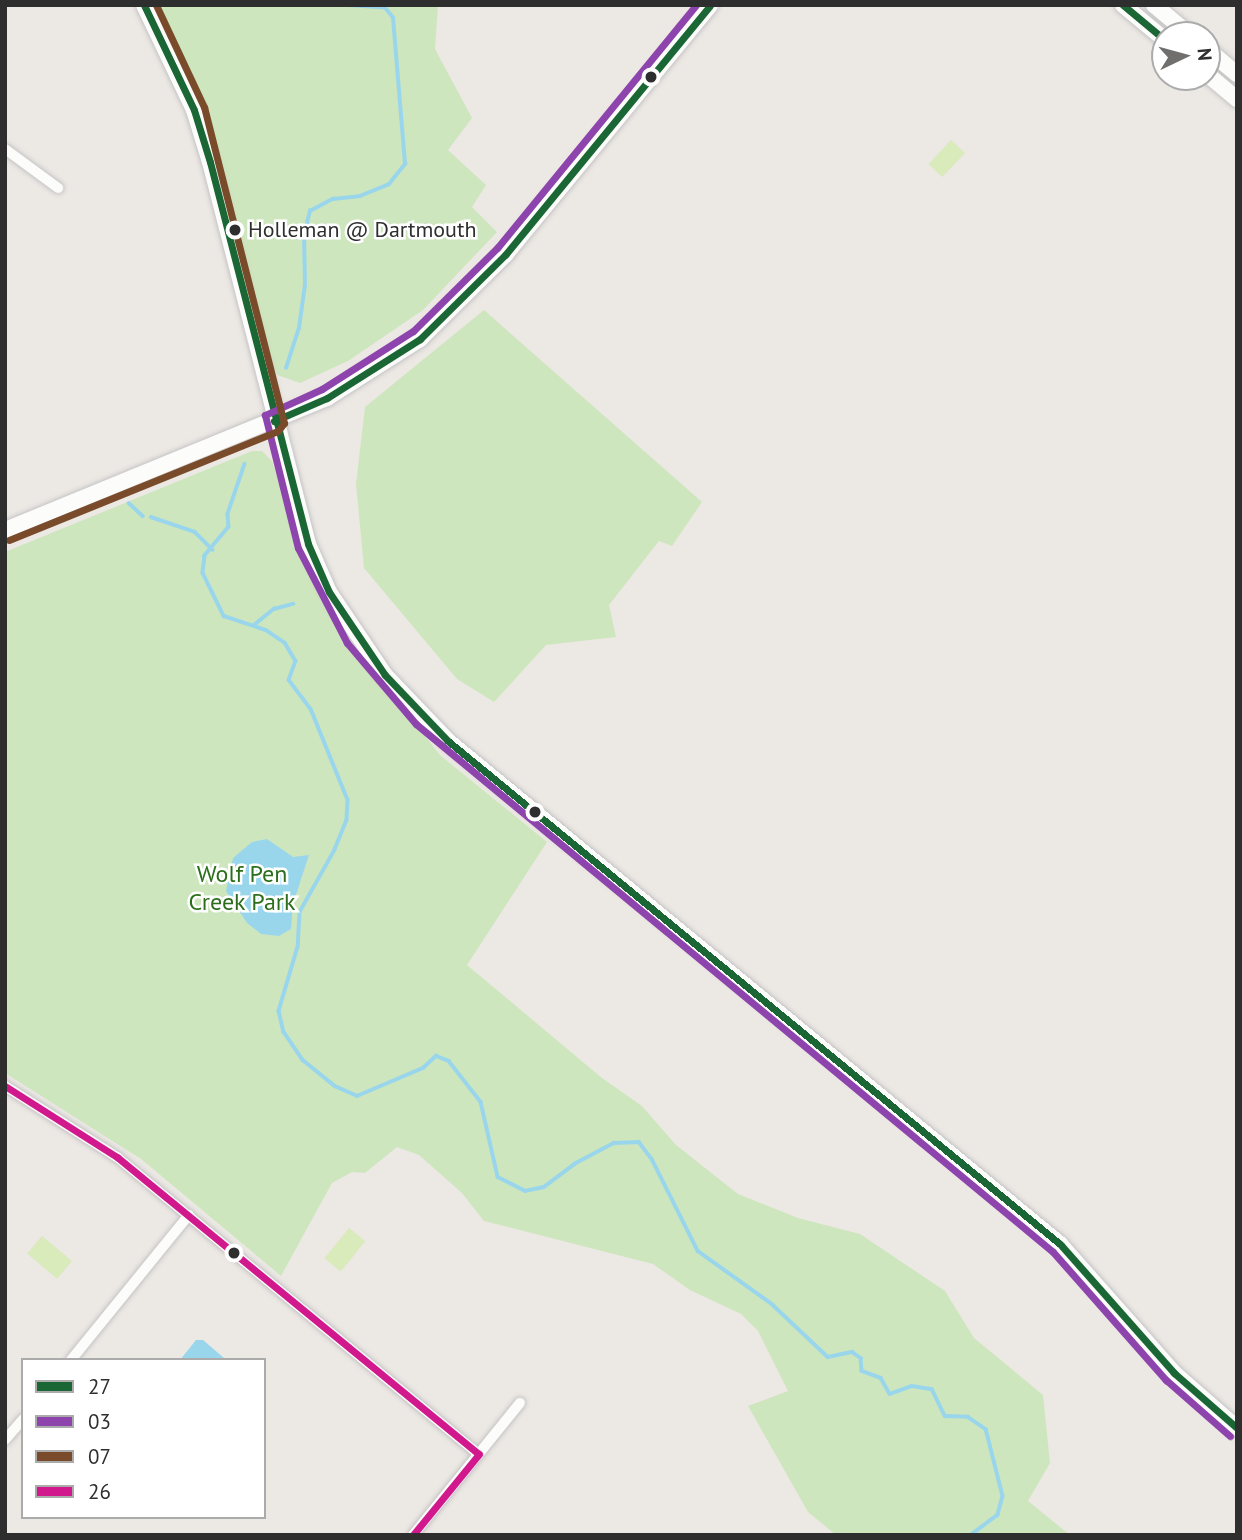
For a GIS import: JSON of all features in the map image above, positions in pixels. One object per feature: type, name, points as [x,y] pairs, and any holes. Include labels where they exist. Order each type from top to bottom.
[{"type":"street","points":[[144,5],[165,41],[202,136],[296,508],[329,592],[384,675],[423,717],[1059,1244],[1174,1373],[1237,1429]]},
{"type":"street","points":[[5,530],[327,398],[420,339],[505,255],[710,5]]},
{"type":"street","points":[[1123,5],[1151,28]]},
{"type":"street","points":[[1154,5],[1173,21]]},
{"type":"street","points":[[1221,61],[1237,74]]},
{"type":"street","points":[[1221,86],[1237,99]]},
{"type":"street","points":[[7,154],[58,188]]},
{"type":"street","points":[[5,1086],[117,1157],[479,1454]]},
{"type":"street","points":[[73,1358],[189,1215]]},
{"type":"street","points":[[413,1535],[520,1403]]},
{"type":"street","points":[[5,1440],[21,1421]]},
{"type":"green space","points":[[155,5],[438,5],[435,49],[472,118],[448,150],[486,185],[472,207],[497,232],[423,310],[348,361],[300,383],[277,375],[263,343],[204,120]]},
{"type":"green space","points":[[951,140],[965,153],[942,177],[928,164]]},
{"type":"green space","points":[[484,310],[702,502],[672,546],[659,541],[609,605],[616,637],[546,645],[494,702],[457,679],[364,568],[356,484],[365,407]]},
{"type":"green space","name":"Wolf Pen Creek Park","points":[[252,451],[262,451],[272,461],[308,567],[341,628],[440,755],[547,842],[467,965],[602,1078],[642,1106],[676,1145],[738,1194],[798,1218],[860,1234],[945,1291],[974,1338],[1043,1395],[1050,1463],[1028,1501],[1070,1535],[836,1535],[808,1512],[748,1406],[788,1391],[758,1331],[741,1314],[690,1290],[653,1264],[484,1221],[462,1193],[419,1155],[397,1147],[365,1173],[352,1172],[332,1183],[281,1276],[141,1159],[5,1073],[5,552]]},
{"type":"green space","points":[[349,1228],[365,1241],[341,1272],[324,1258]]},
{"type":"green space","points":[[42,1236],[72,1261],[57,1279],[27,1254]]},
{"type":"water","points":[[267,839],[293,857],[309,855],[293,904],[291,929],[279,936],[261,934],[247,923],[226,891],[233,858],[252,842]]},
{"type":"water","points":[[196,1340],[203,1340],[224,1358],[182,1358]]},
{"type":"waterway","points":[[286,368],[299,328],[305,285],[304,235],[310,211],[333,199],[360,196],[389,184],[405,164],[393,18],[385,8],[342,5]]},
{"type":"waterway","points":[[245,464],[228,514],[229,527],[205,556],[203,573],[224,616],[266,630],[285,643],[296,661],[289,680],[311,709],[348,800],[347,820],[335,850],[300,912],[298,947],[279,1011],[284,1032],[303,1060],[335,1086],[357,1096],[423,1068],[436,1056],[449,1061],[481,1102],[498,1177],[525,1191],[544,1187],[574,1164],[614,1143],[639,1142],[652,1159],[698,1251],[772,1304],[828,1357],[852,1352],[861,1358],[862,1371],[881,1378],[890,1394],[912,1386],[932,1389],[945,1416],[968,1417],[986,1429],[1003,1496],[998,1515],[971,1535]]},
{"type":"waterway","points":[[129,503],[143,516]]},
{"type":"waterway","points":[[151,517],[195,532],[213,550]]},
{"type":"waterway","points":[[254,625],[274,609],[293,604]]},
{"type":"transit line","name":"27","points":[[144,5],[194,110],[210,162],[308,544],[329,592],[385,675],[448,741],[1060,1244],[1174,1373],[1237,1428]]},
{"type":"transit line","name":"07","points":[[9,540],[278,431],[284,423],[204,107],[156,5]]},
{"type":"transit line","name":"03","points":[[696,5],[497,248],[413,331],[322,389],[265,415],[298,548],[347,643],[416,724],[1053,1252],[1166,1380],[1230,1436]]},
{"type":"transit line","name":"27","points":[[274,421],[327,398],[420,339],[505,255],[710,5]]},
{"type":"transit line","name":"27","points":[[1123,5],[1151,28]]},
{"type":"transit line","name":"26","points":[[5,1086],[117,1157],[479,1454],[413,1535]]},
{"type":"place","name":"Holleman @ Dartmouth","points":[[235,230]]}]
